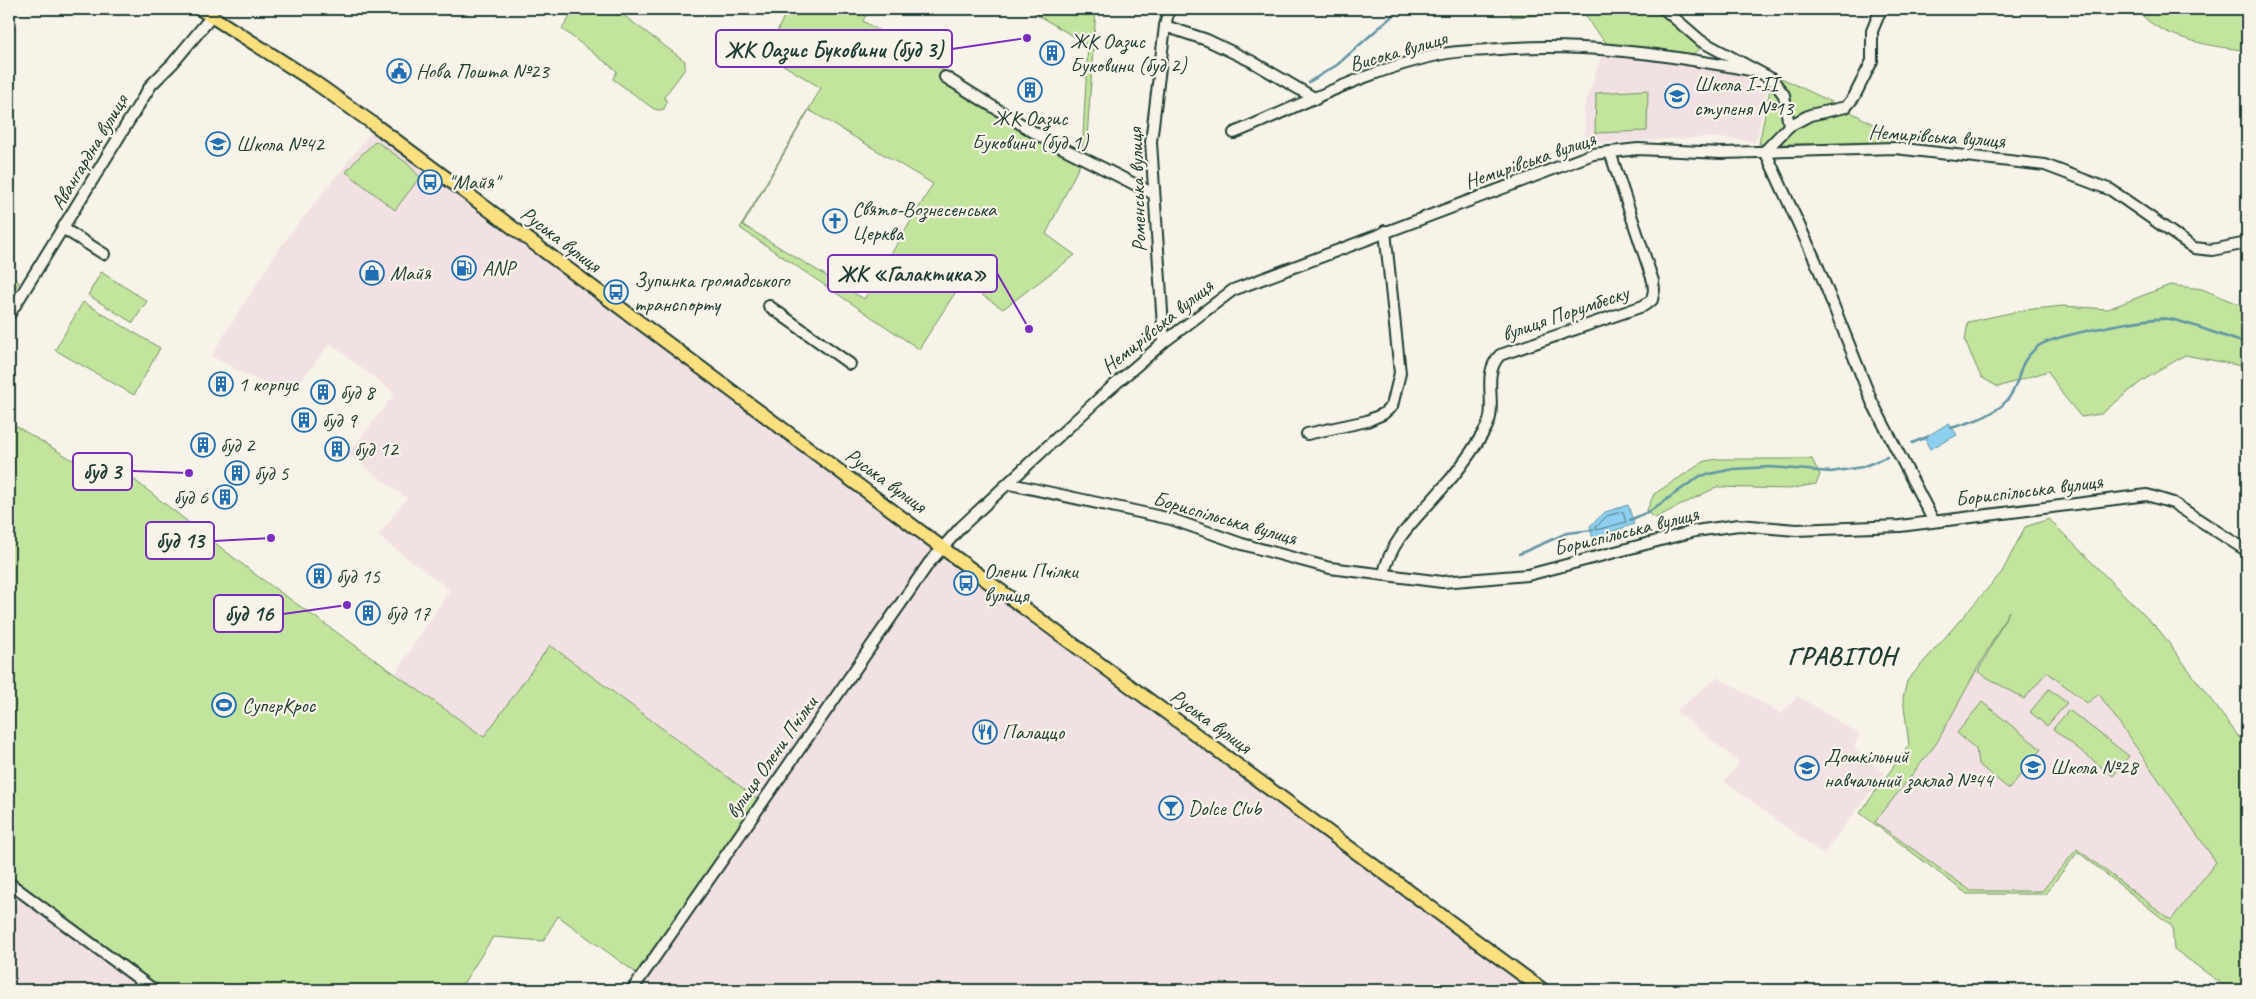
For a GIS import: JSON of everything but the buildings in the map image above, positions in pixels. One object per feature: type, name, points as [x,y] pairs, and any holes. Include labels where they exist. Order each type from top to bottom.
[{"type":"main road","name":"Руська вулиця","points":[[200,9],[313,81],[370,122],[1544,990]]},
{"type":"street","name":"Роменська вулиця","points":[[1164,342],[1151,142],[1165,26],[1169,9]]},
{"type":"street","points":[[1664,9],[1701,41],[1772,79],[1784,95],[1789,126]]},
{"type":"street","points":[[1881,9],[1872,31],[1872,61],[1854,97],[1846,107],[1810,115],[1789,126],[1765,151],[1816,262],[1872,402],[1933,520]]},
{"type":"street","name":"Авангардна вулиця","points":[[9,315],[64,229],[151,85],[173,63],[212,16]]},
{"type":"street","points":[[1165,26],[1207,40],[1251,60],[1316,99]]},
{"type":"street","name":"Висока вулиця","points":[[1234,133],[1375,73],[1443,54],[1529,46],[1593,48],[1675,56],[1761,72]]},
{"type":"street","points":[[945,77],[1045,139],[1154,194]]},
{"type":"street","name":"Немирівська вулиця","points":[[942,546],[1010,484],[1104,393],[1143,362],[1164,342],[1233,290],[1593,154],[1638,149],[1720,152],[1895,148],[2045,165],[2111,190],[2194,248],[2212,250],[2247,243]]},
{"type":"street","name":"вулиця Порумбеску","points":[[1384,574],[1386,559],[1407,528],[1443,489],[1480,438],[1490,419],[1490,377],[1495,361],[1500,355],[1643,306],[1652,300],[1654,290],[1652,281],[1610,152]]},
{"type":"street","points":[[64,229],[104,254]]},
{"type":"street","points":[[1307,434],[1367,421],[1383,414],[1392,406],[1400,373],[1385,231]]},
{"type":"street","points":[[769,306],[850,364]]},
{"type":"street","name":"Бориспільська вулиця","points":[[1010,484],[1171,519],[1242,544],[1330,568],[1442,582],[1528,575],[1695,531],[1739,525],[1796,530],[1900,526],[1933,520],[2147,495],[2173,503],[2247,551]]},
{"type":"street","name":"вулиця Олени Пчілки","points":[[632,990],[942,546]]},
{"type":"street","points":[[9,883],[154,990]]},
{"type":"shaded area","name":"Школа I-II ступеня №13","points":[[1602,54],[1703,65],[1768,85],[1756,142],[1710,137],[1586,144],[1584,108]]},
{"type":"shaded area","points":[[376,126],[1545,990],[635,990],[764,803],[550,645],[484,737],[395,674],[450,590],[378,536],[407,498],[348,454],[395,394],[330,343],[289,397],[211,356],[278,250]]},
{"type":"shaded area","name":"Школа №28","points":[[2011,608],[2061,640],[2216,862],[2171,921],[2077,849],[2042,891],[1971,891],[1875,822],[1936,744]]},
{"type":"shaded area","name":"Дошкільний навчальний заклад №44","points":[[1718,677],[1781,714],[1798,696],[1859,734],[1854,749],[1885,773],[1823,854],[1724,781],[1740,763],[1676,711]]},
{"type":"shaded area","points":[[9,886],[151,990],[9,990]]},
{"type":"green space","points":[[575,9],[615,9],[685,61],[685,69],[664,97],[667,102],[664,109],[654,109],[613,79],[617,71],[562,29]]},
{"type":"green space","points":[[787,9],[869,9],[863,21],[1082,154],[1088,45],[1027,9],[1096,9],[1086,152],[1046,234],[1075,255],[1003,309],[962,282],[919,349],[740,228],[821,88],[767,55]],"holes":[[[809,110],[933,184],[864,299],[743,225]]]},
{"type":"green space","points":[[1508,9],[1659,9],[1700,45],[1699,50],[1691,55],[1611,48],[1593,28],[1584,12],[1512,17]]},
{"type":"green space","points":[[1710,9],[1747,9],[1738,13],[1728,14]]},
{"type":"green space","points":[[2138,9],[2247,9],[2247,50],[2204,44],[2171,34],[2145,18]]},
{"type":"green space","points":[[1773,74],[1840,106],[1906,142],[1888,144],[1759,144]]},
{"type":"green space","points":[[1648,90],[1647,131],[1595,133],[1596,93]]},
{"type":"green space","points":[[376,141],[407,163],[420,177],[395,210],[346,172]]},
{"type":"green space","points":[[101,272],[147,301],[133,323],[88,295]]},
{"type":"green space","points":[[9,276],[19,282],[9,299]]},
{"type":"green space","points":[[2170,285],[2202,289],[2247,308],[2247,367],[2185,355],[2142,381],[2101,414],[2081,417],[2063,395],[2048,371],[1998,387],[1981,377],[1965,341],[1968,322],[2024,310],[2063,306],[2108,309]]},
{"type":"green space","points":[[83,302],[160,348],[134,395],[55,350]]},
{"type":"green space","name":"СуперКрос","points":[[9,422],[118,487],[128,475],[256,575],[484,737],[550,645],[764,804],[643,978],[558,916],[543,941],[493,937],[459,990],[151,990],[9,886]]},
{"type":"green space","points":[[1718,459],[1812,459],[1820,475],[1816,484],[1788,489],[1717,487],[1655,518],[1646,512],[1654,494],[1705,461]]},
{"type":"green space","points":[[2049,519],[2159,630],[2247,748],[2247,990],[2230,990],[2174,949],[2172,926],[2078,852],[2045,894],[1967,894],[1860,813],[1909,745],[1903,698],[1907,681],[2002,572],[2025,527]],"holes":[[[2009,611],[1978,672],[2024,699],[2047,672],[2087,703],[2099,694],[2216,862],[2171,920],[2077,849],[2042,891],[1971,891],[1875,822],[1936,744]]]},
{"type":"green space","points":[[2049,689],[2067,703],[2047,726],[2030,712]]},
{"type":"green space","points":[[1982,702],[2041,749],[2009,789],[1978,764],[1976,749],[1957,733]]},
{"type":"green space","points":[[2069,710],[2129,756],[2113,776],[2053,729]]},
{"type":"water","points":[[1949,423],[1957,435],[1930,449],[1924,438]]},
{"type":"water","points":[[1628,505],[1634,524],[1595,538],[1592,536],[1590,526],[1605,512]]},
{"type":"waterway","points":[[1309,82],[1337,65],[1400,9]]},
{"type":"waterway","points":[[2230,9],[2247,14]]},
{"type":"waterway","points":[[1951,428],[1985,416],[2001,406],[2012,393],[2023,365],[2030,354],[2037,347],[2060,338],[2124,324],[2170,319],[2239,341],[2247,347]]},
{"type":"waterway","points":[[1912,443],[1927,437]]},
{"type":"waterway","points":[[1630,520],[1650,511],[1700,476],[1733,469],[1771,467],[1831,472],[1862,467],[1887,457]]},
{"type":"waterway","points":[[1519,554],[1567,533],[1593,530]]},
{"type":"place","name":"ЖК Оазис Буковини (буд 3)","points":[[1027,38]]},
{"type":"place","name":"ЖК Оазис Буковини (буд 2)","points":[[1052,53]]},
{"type":"place","name":"Нова Пошта №23","points":[[399,71]]},
{"type":"place","name":"ЖК Оазис Буковини (буд 1)","points":[[1030,90]]},
{"type":"place","name":"Школа I-II ступеня №13","points":[[1677,96]]},
{"type":"place","name":"Школа №42","points":[[218,144]]},
{"type":"place","name":"\"Майя\"","points":[[430,182]]},
{"type":"place","name":"Свято-Вознесенська Церква","points":[[835,221]]},
{"type":"place","name":"ANP","points":[[464,268]]},
{"type":"place","name":"Майя","points":[[372,273]]},
{"type":"place","name":"Зупинка громадського транспорту","points":[[616,292]]},
{"type":"place","name":"ЖК «Галактика»","points":[[1029,329]]},
{"type":"place","name":"1 корпус","points":[[221,384]]},
{"type":"place","name":"буд 8","points":[[323,392]]},
{"type":"place","name":"буд 9","points":[[304,420]]},
{"type":"place","name":"буд 2","points":[[203,445]]},
{"type":"place","name":"буд 12","points":[[337,449]]},
{"type":"place","name":"буд 3","points":[[189,473]]},
{"type":"place","name":"буд 5","points":[[237,473]]},
{"type":"place","name":"буд 6","points":[[225,497]]},
{"type":"place","name":"буд 13","points":[[271,538]]},
{"type":"place","name":"буд 15","points":[[319,576]]},
{"type":"place","name":"Олени Пчілки вулиця","points":[[966,583]]},
{"type":"place","name":"буд 16","points":[[347,605]]},
{"type":"place","name":"буд 17","points":[[368,613]]},
{"type":"place","name":"СуперКрос","points":[[224,705]]},
{"type":"place","name":"Палаццо","points":[[985,732]]},
{"type":"place","name":"Школа №28","points":[[2033,767]]},
{"type":"place","name":"Дошкільний навчальний заклад №44","points":[[1807,768]]},
{"type":"place","name":"Dolce Club","points":[[1171,808]]},
{"type":"district","name":"ГРАВІТОН","points":[[1842,655]]}]
